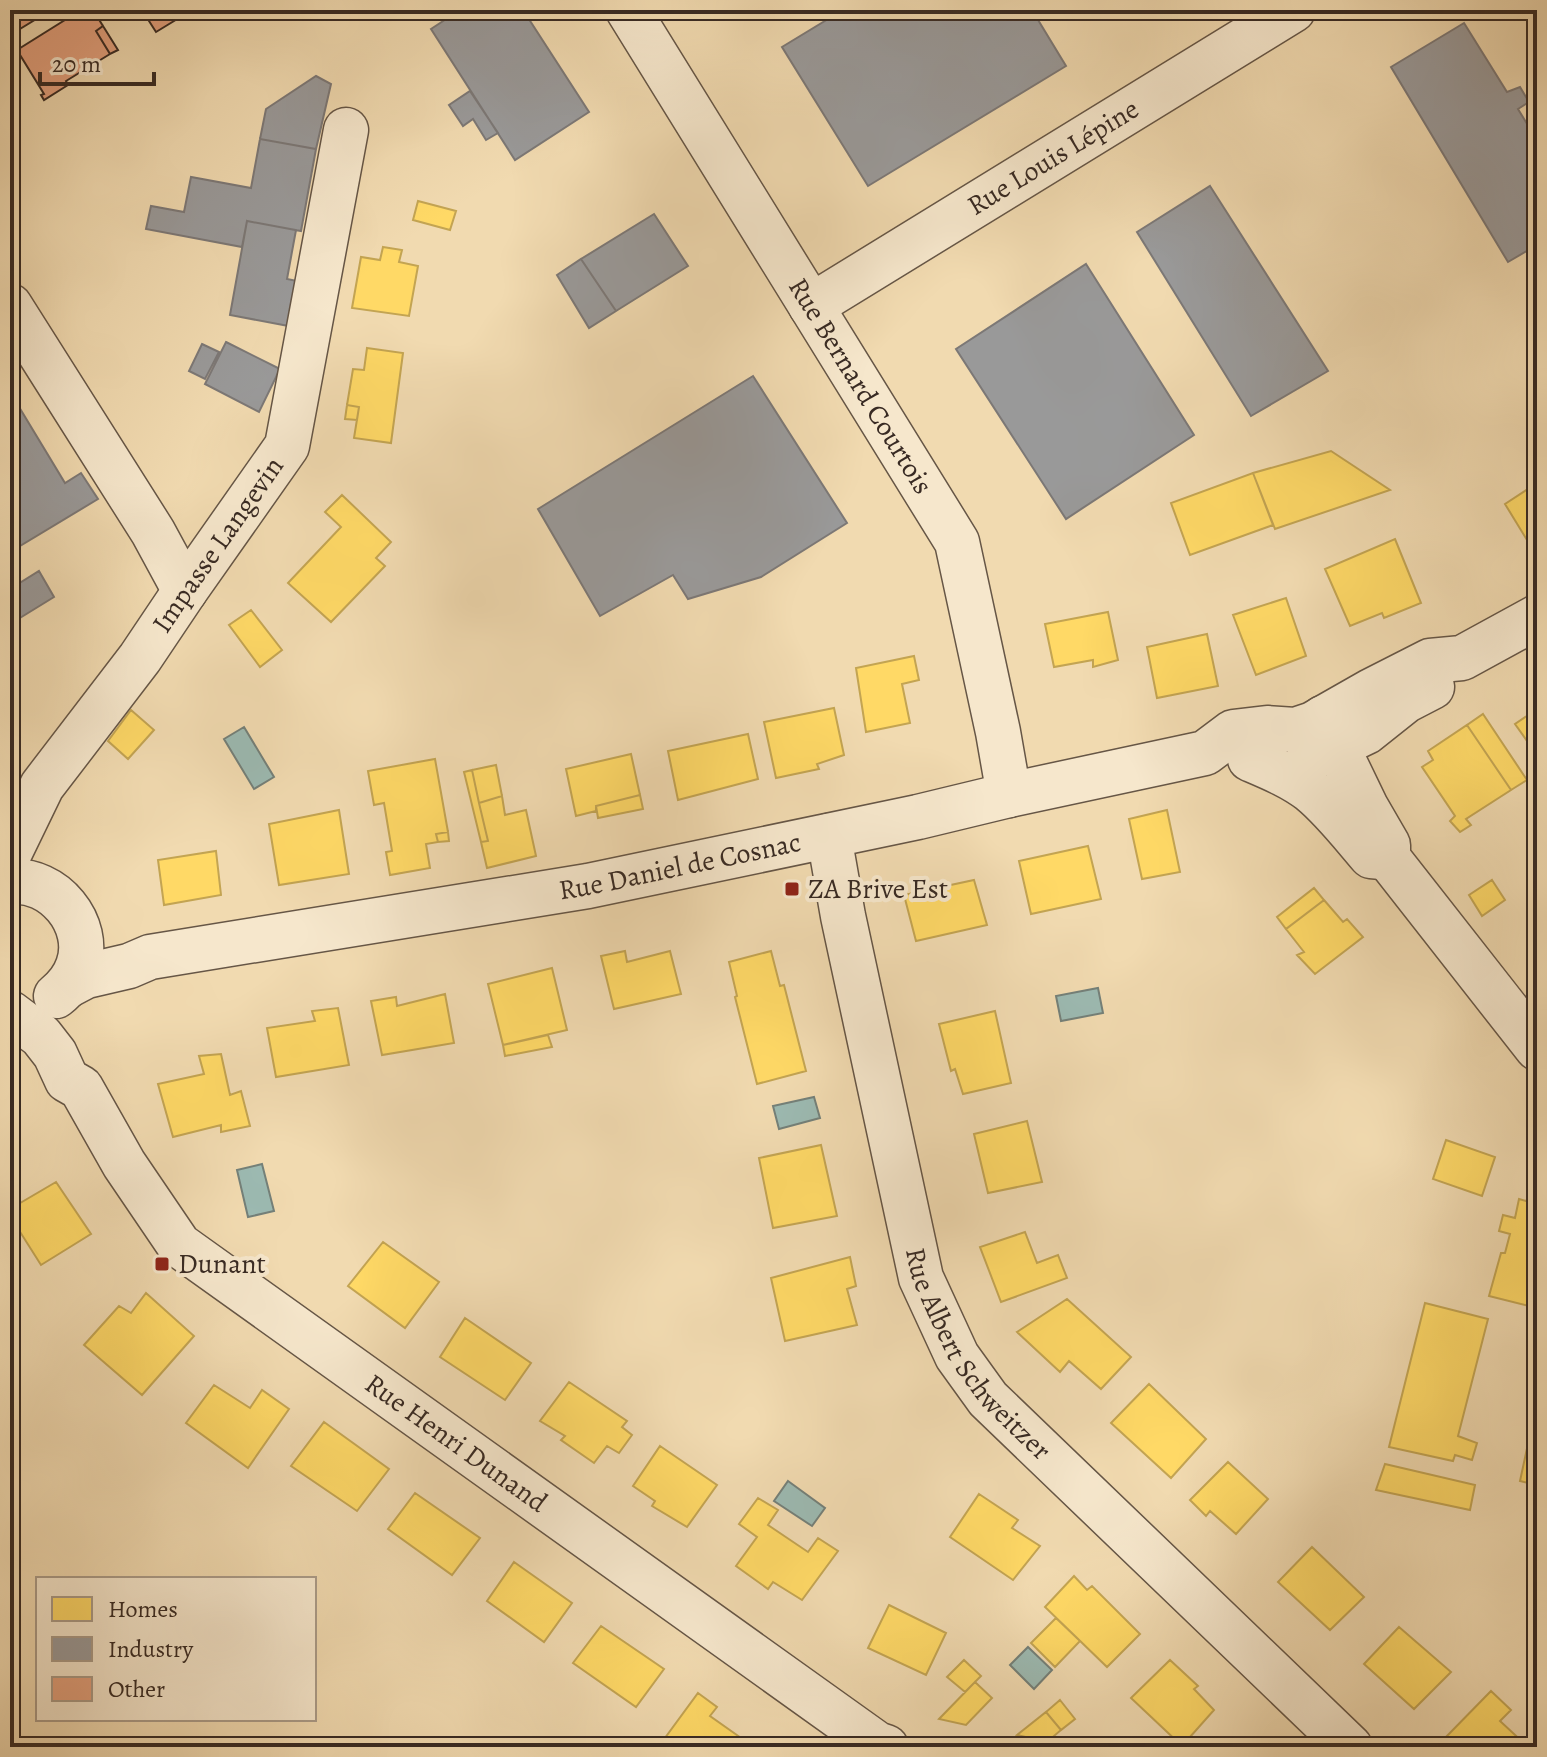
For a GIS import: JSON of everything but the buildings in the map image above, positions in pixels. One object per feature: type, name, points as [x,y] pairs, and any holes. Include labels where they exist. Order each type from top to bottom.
[{"type":"street","name":"Rue Bernard Courtois","points":[[628,10],[957,542],[1009,795]]},
{"type":"street","name":"Rue Louis Lépine","points":[[811,306],[1293,10]]},
{"type":"street","name":"Impasse Langevin","points":[[10,852],[42,786],[140,658],[287,446],[346,130]]},
{"type":"street","points":[[10,306],[153,532],[185,591]]},
{"type":"street","name":"Rue Daniel de Cosnac","points":[[10,1012],[30,1010],[50,1001],[86,976],[129,966],[150,957],[588,886],[829,836],[1205,753],[1233,732],[1267,728],[1295,730],[1313,724],[1330,732],[1366,732],[1405,701],[1442,681],[1462,658],[1537,617]]},
{"type":"street","points":[[1330,732],[1388,845],[1388,858],[1537,1048]]},
{"type":"street","name":"Rue Daniel de Cosnac","points":[[1205,753],[1234,760],[1314,757],[1330,732]]},
{"type":"street","points":[[1250,759],[1285,774],[1310,791],[1371,856],[1388,858]]},
{"type":"street","points":[[42,786],[40,829],[44,864],[79,932],[81,954],[78,966],[64,989]]},
{"type":"street","name":"Rue Albert Schweitzer","points":[[829,836],[846,932],[921,1278],[957,1356],[988,1399],[1350,1747]]},
{"type":"street","points":[[10,882],[35,884],[111,940],[150,957]]},
{"type":"street","name":"Rue Henri Dunand","points":[[64,989],[66,1018],[85,1070],[81,1088]]},
{"type":"street","name":"Rue Henri Dunand","points":[[10,1012],[41,1036],[55,1054],[67,1080],[81,1088],[124,1164],[179,1245],[877,1744],[886,1747]]},
{"type":"water","points":[[244,727],[274,777],[254,789],[224,739]]},
{"type":"water","points":[[1098,988],[1103,1013],[1061,1021],[1056,996]]},
{"type":"water","points":[[814,1097],[820,1118],[779,1129],[773,1106]]},
{"type":"water","points":[[262,1164],[274,1211],[248,1217],[237,1170]]},
{"type":"water","points":[[788,1481],[825,1508],[812,1526],[774,1501]]},
{"type":"water","points":[[1028,1647],[1052,1670],[1034,1689],[1010,1665]]},
{"type":"place","name":"ZA Brive Est","points":[[792,889]]},
{"type":"place","name":"Dunant","points":[[162,1264]]}]
